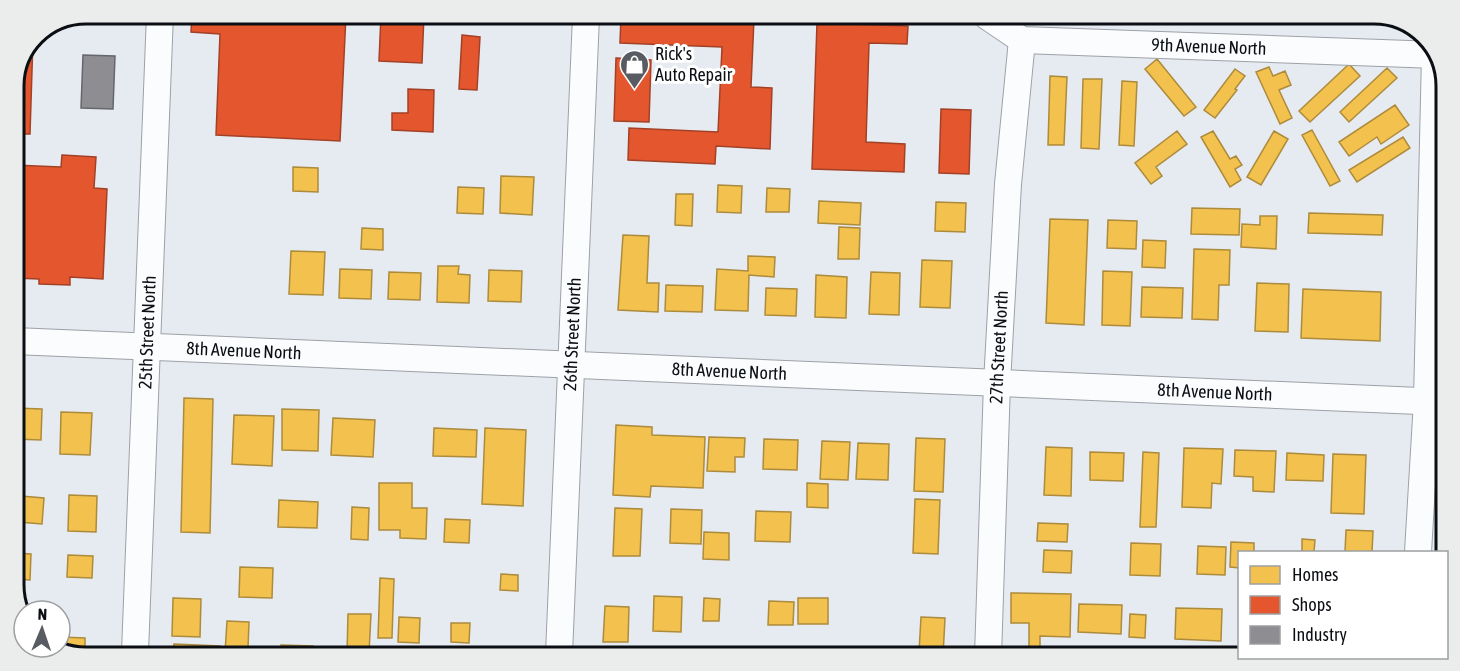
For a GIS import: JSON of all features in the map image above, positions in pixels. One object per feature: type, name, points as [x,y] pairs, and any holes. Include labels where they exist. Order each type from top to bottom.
[{"type":"street","name":"25th Street North","points":[[135,647],[160,24]]},
{"type":"street","name":"26th Street North","points":[[559,647],[586,24]]},
{"type":"street","points":[[998,24],[1022,40]]},
{"type":"street","name":"9th Avenue North","points":[[1022,40],[1428,55]]},
{"type":"street","name":"27th Street North","points":[[988,647],[997,383],[1008,184],[1022,40]]},
{"type":"street","points":[[1418,551],[1435,402],[1436,81]]},
{"type":"street","name":"8th Avenue North","points":[[24,342],[1435,402]]},
{"type":"building: Homes","points":[[1157,59],[1196,107],[1184,116],[1145,69]]},
{"type":"building: Homes","points":[[1349,64],[1360,76],[1310,122],[1299,111]]},
{"type":"building: Homes","points":[[1269,67],[1273,76],[1285,71],[1291,85],[1279,90],[1292,118],[1280,124],[1256,72]]},
{"type":"building: Homes","points":[[1387,68],[1397,78],[1349,122],[1340,112]]},
{"type":"building: Homes","points":[[1235,69],[1245,76],[1215,118],[1204,110]]},
{"type":"building: Homes","points":[[1050,76],[1067,77],[1064,145],[1048,145]]},
{"type":"building: Homes","points":[[1083,79],[1102,79],[1099,149],[1081,148]]},
{"type":"building: Homes","points":[[1122,81],[1137,82],[1134,146],[1119,145]]},
{"type":"building: Homes","points":[[1395,105],[1409,125],[1381,144],[1377,137],[1349,156],[1339,142]]},
{"type":"building: Homes","points":[[1312,130],[1340,181],[1330,186],[1302,135]]},
{"type":"building: Homes","points":[[1177,131],[1187,144],[1156,167],[1162,176],[1151,184],[1135,163]]},
{"type":"building: Homes","points":[[1213,131],[1230,159],[1236,156],[1242,165],[1235,169],[1241,180],[1230,187],[1201,137]]},
{"type":"building: Homes","points":[[1274,131],[1288,139],[1261,185],[1247,177]]},
{"type":"building: Homes","points":[[1403,137],[1410,148],[1357,182],[1349,170]]},
{"type":"building: Homes","points":[[293,167],[318,168],[318,192],[293,191]]},
{"type":"building: Homes","points":[[501,176],[534,177],[532,215],[500,213]]},
{"type":"building: Homes","points":[[718,185],[742,186],[741,213],[717,212]]},
{"type":"building: Homes","points":[[458,187],[484,188],[483,214],[457,213]]},
{"type":"building: Homes","points":[[767,188],[790,189],[789,212],[766,212]]},
{"type":"building: Homes","points":[[676,194],[693,194],[692,226],[675,225]]},
{"type":"building: Homes","points":[[819,201],[861,203],[860,225],[818,223]]},
{"type":"building: Homes","points":[[936,202],[966,203],[965,232],[935,231]]},
{"type":"building: Homes","points":[[1192,208],[1240,209],[1239,235],[1191,234]]},
{"type":"building: Homes","points":[[1309,213],[1383,215],[1382,235],[1308,233]]},
{"type":"building: Homes","points":[[1260,216],[1277,216],[1276,249],[1241,247],[1242,224],[1260,225]]},
{"type":"building: Homes","points":[[1050,219],[1088,220],[1084,325],[1046,323]]},
{"type":"building: Homes","points":[[1108,220],[1137,221],[1136,249],[1107,248]]},
{"type":"building: Homes","points":[[839,227],[860,228],[859,259],[838,259]]},
{"type":"building: Homes","points":[[362,228],[383,229],[383,250],[361,249]]},
{"type":"building: Homes","points":[[623,235],[649,236],[647,283],[659,283],[658,312],[618,310]]},
{"type":"building: Homes","points":[[1143,240],[1166,241],[1165,268],[1142,267]]},
{"type":"building: Homes","points":[[1194,249],[1230,250],[1229,285],[1219,285],[1218,320],[1192,319]]},
{"type":"building: Homes","points":[[291,251],[325,252],[323,295],[289,294]]},
{"type":"building: Homes","points":[[748,256],[775,257],[774,277],[749,275],[748,311],[715,310],[717,269],[748,271]]},
{"type":"building: Homes","points":[[922,260],[952,261],[950,308],[920,307]]},
{"type":"building: Homes","points":[[438,266],[459,266],[458,274],[470,275],[469,303],[437,302]]},
{"type":"building: Homes","points":[[340,269],[372,270],[371,299],[339,298]]},
{"type":"building: Homes","points":[[489,270],[522,271],[521,302],[488,301]]},
{"type":"building: Homes","points":[[1103,271],[1132,272],[1130,326],[1102,325]]},
{"type":"building: Homes","points":[[389,272],[421,273],[420,300],[388,299]]},
{"type":"building: Homes","points":[[871,272],[900,273],[899,315],[869,314]]},
{"type":"building: Homes","points":[[816,275],[847,277],[846,318],[815,317]]},
{"type":"building: Homes","points":[[1257,283],[1289,284],[1288,332],[1255,331]]},
{"type":"building: Homes","points":[[666,285],[703,286],[702,312],[665,311]]},
{"type":"building: Homes","points":[[1142,287],[1183,288],[1182,318],[1141,317]]},
{"type":"building: Homes","points":[[766,288],[797,289],[796,316],[765,315]]},
{"type":"building: Homes","points":[[1303,289],[1381,292],[1380,341],[1301,338]]},
{"type":"building: Homes","points":[[184,398],[213,399],[210,533],[181,532]]},
{"type":"building: Homes","points":[[24,408],[42,409],[41,440],[24,439]]},
{"type":"building: Homes","points":[[282,409],[319,410],[318,451],[282,450]]},
{"type":"building: Homes","points":[[61,412],[92,413],[90,455],[60,454]]},
{"type":"building: Homes","points":[[234,415],[274,416],[272,466],[232,464]]},
{"type":"building: Homes","points":[[333,418],[375,420],[373,457],[331,455]]},
{"type":"building: Homes","points":[[616,425],[652,427],[652,435],[705,437],[703,488],[651,486],[650,497],[613,495]]},
{"type":"building: Homes","points":[[434,428],[477,430],[476,457],[433,456]]},
{"type":"building: Homes","points":[[485,428],[526,430],[523,506],[482,504]]},
{"type":"building: Homes","points":[[709,437],[745,438],[744,457],[735,457],[735,472],[707,471]]},
{"type":"building: Homes","points":[[916,438],[945,439],[943,492],[914,491]]},
{"type":"building: Homes","points":[[764,439],[798,440],[797,470],[763,469]]},
{"type":"building: Homes","points":[[822,441],[850,442],[848,480],[820,479]]},
{"type":"building: Homes","points":[[858,443],[889,444],[888,480],[856,479]]},
{"type":"building: Homes","points":[[1046,447],[1072,448],[1071,496],[1044,495]]},
{"type":"building: Homes","points":[[1184,448],[1223,449],[1221,484],[1212,483],[1211,508],[1182,507]]},
{"type":"building: Homes","points":[[1235,450],[1276,451],[1274,492],[1253,491],[1253,477],[1234,476]]},
{"type":"building: Homes","points":[[1090,452],[1124,453],[1123,481],[1090,480]]},
{"type":"building: Homes","points":[[1143,452],[1159,453],[1156,527],[1140,527]]},
{"type":"building: Homes","points":[[1287,453],[1324,455],[1323,481],[1286,480]]},
{"type":"building: Homes","points":[[1333,454],[1366,455],[1364,514],[1331,513]]},
{"type":"building: Homes","points":[[379,483],[412,483],[412,508],[427,508],[426,539],[400,538],[400,530],[379,530]]},
{"type":"building: Homes","points":[[807,483],[828,484],[828,508],[807,507]]},
{"type":"building: Homes","points":[[69,495],[97,496],[96,532],[68,531]]},
{"type":"building: Homes","points":[[24,496],[44,498],[42,524],[24,522]]},
{"type":"building: Homes","points":[[915,499],[940,500],[938,554],[913,553]]},
{"type":"building: Homes","points":[[279,500],[318,502],[317,528],[278,527]]},
{"type":"building: Homes","points":[[352,507],[369,508],[368,540],[351,539]]},
{"type":"building: Homes","points":[[615,508],[642,509],[640,556],[613,556]]},
{"type":"building: Homes","points":[[671,509],[702,510],[701,544],[670,543]]},
{"type":"building: Homes","points":[[756,511],[791,512],[790,542],[755,541]]},
{"type":"building: Homes","points":[[445,519],[470,520],[469,543],[444,542]]},
{"type":"building: Homes","points":[[1038,523],[1068,524],[1067,542],[1037,541]]},
{"type":"building: Homes","points":[[1346,530],[1373,531],[1372,551],[1345,551]]},
{"type":"building: Homes","points":[[704,532],[729,533],[729,560],[703,559]]},
{"type":"building: Homes","points":[[1302,539],[1315,540],[1314,551],[1302,551]]},
{"type":"building: Homes","points":[[1231,542],[1254,543],[1254,551],[1238,551],[1238,568],[1230,567]]},
{"type":"building: Homes","points":[[1131,543],[1161,544],[1160,576],[1130,575]]},
{"type":"building: Homes","points":[[1198,546],[1226,547],[1225,575],[1197,574]]},
{"type":"building: Homes","points":[[1044,550],[1072,551],[1071,573],[1043,572]]},
{"type":"building: Homes","points":[[24,554],[31,554],[30,580],[24,580]]},
{"type":"building: Homes","points":[[68,555],[93,556],[92,578],[67,577]]},
{"type":"building: Homes","points":[[240,567],[273,568],[272,598],[239,597]]},
{"type":"building: Homes","points":[[501,574],[518,575],[518,591],[500,590]]},
{"type":"building: Homes","points":[[380,578],[394,579],[392,638],[378,638]]},
{"type":"building: Homes","points":[[1011,593],[1071,594],[1070,637],[1040,636],[1040,647],[1029,647],[1029,623],[1011,623]]},
{"type":"building: Homes","points":[[654,596],[682,597],[681,632],[653,631]]},
{"type":"building: Homes","points":[[173,598],[201,599],[200,637],[172,636]]},
{"type":"building: Homes","points":[[704,598],[720,599],[719,621],[703,621]]},
{"type":"building: Homes","points":[[798,598],[828,598],[828,624],[798,624]]},
{"type":"building: Homes","points":[[769,601],[794,602],[793,625],[768,625]]},
{"type":"building: Homes","points":[[1079,604],[1122,605],[1121,634],[1078,632]]},
{"type":"building: Homes","points":[[605,606],[629,607],[628,642],[603,642]]},
{"type":"building: Homes","points":[[1176,608],[1222,609],[1221,641],[1175,639]]},
{"type":"building: Homes","points":[[348,614],[371,614],[369,647],[347,647]]},
{"type":"building: Homes","points":[[1130,614],[1146,615],[1145,638],[1129,637]]},
{"type":"building: Homes","points":[[399,617],[420,618],[419,643],[398,642]]},
{"type":"building: Homes","points":[[921,617],[945,618],[943,647],[919,647]]},
{"type":"building: Homes","points":[[227,621],[249,622],[248,647],[225,647]]},
{"type":"building: Homes","points":[[451,623],[470,623],[469,643],[451,642]]},
{"type":"building: Homes","points":[[72,637],[85,638],[85,647],[74,646]]},
{"type":"building: Homes","points":[[174,644],[220,646],[220,647],[174,647]]},
{"type":"building: Homes","points":[[281,645],[313,646],[313,647],[281,647]]},
{"type":"building: Shops","points":[[191,24],[346,24],[340,141],[216,135],[220,34],[191,32]]},
{"type":"building: Shops","points":[[381,24],[424,24],[422,63],[379,61]]},
{"type":"building: Shops","points":[[621,24],[754,24],[751,87],[772,88],[770,149],[716,146],[715,164],[628,160],[629,128],[718,132],[722,47],[620,43]]},
{"type":"building: Shops","points":[[817,24],[908,26],[907,44],[869,43],[866,142],[905,144],[904,172],[812,169]]},
{"type":"building: Shops","points":[[462,35],[480,37],[477,90],[459,89]]},
{"type":"building: Shops","points":[[32,55],[30,134],[24,134],[24,82]]},
{"type":"building: Shops","points":[[616,58],[651,60],[649,122],[614,121]]},
{"type":"building: Shops","points":[[408,89],[434,90],[433,132],[392,130],[392,113],[408,113]]},
{"type":"building: Shops","points":[[941,109],[971,110],[969,174],[939,173]]},
{"type":"building: Shops","points":[[62,155],[96,157],[94,188],[107,189],[103,279],[70,277],[70,285],[39,284],[39,279],[24,278],[24,165],[61,167]]},
{"type":"building: Industry","points":[[83,55],[115,56],[113,109],[81,108]]},
{"type":"place","name":"Rick's Auto Repair","points":[[634,90]]}]
